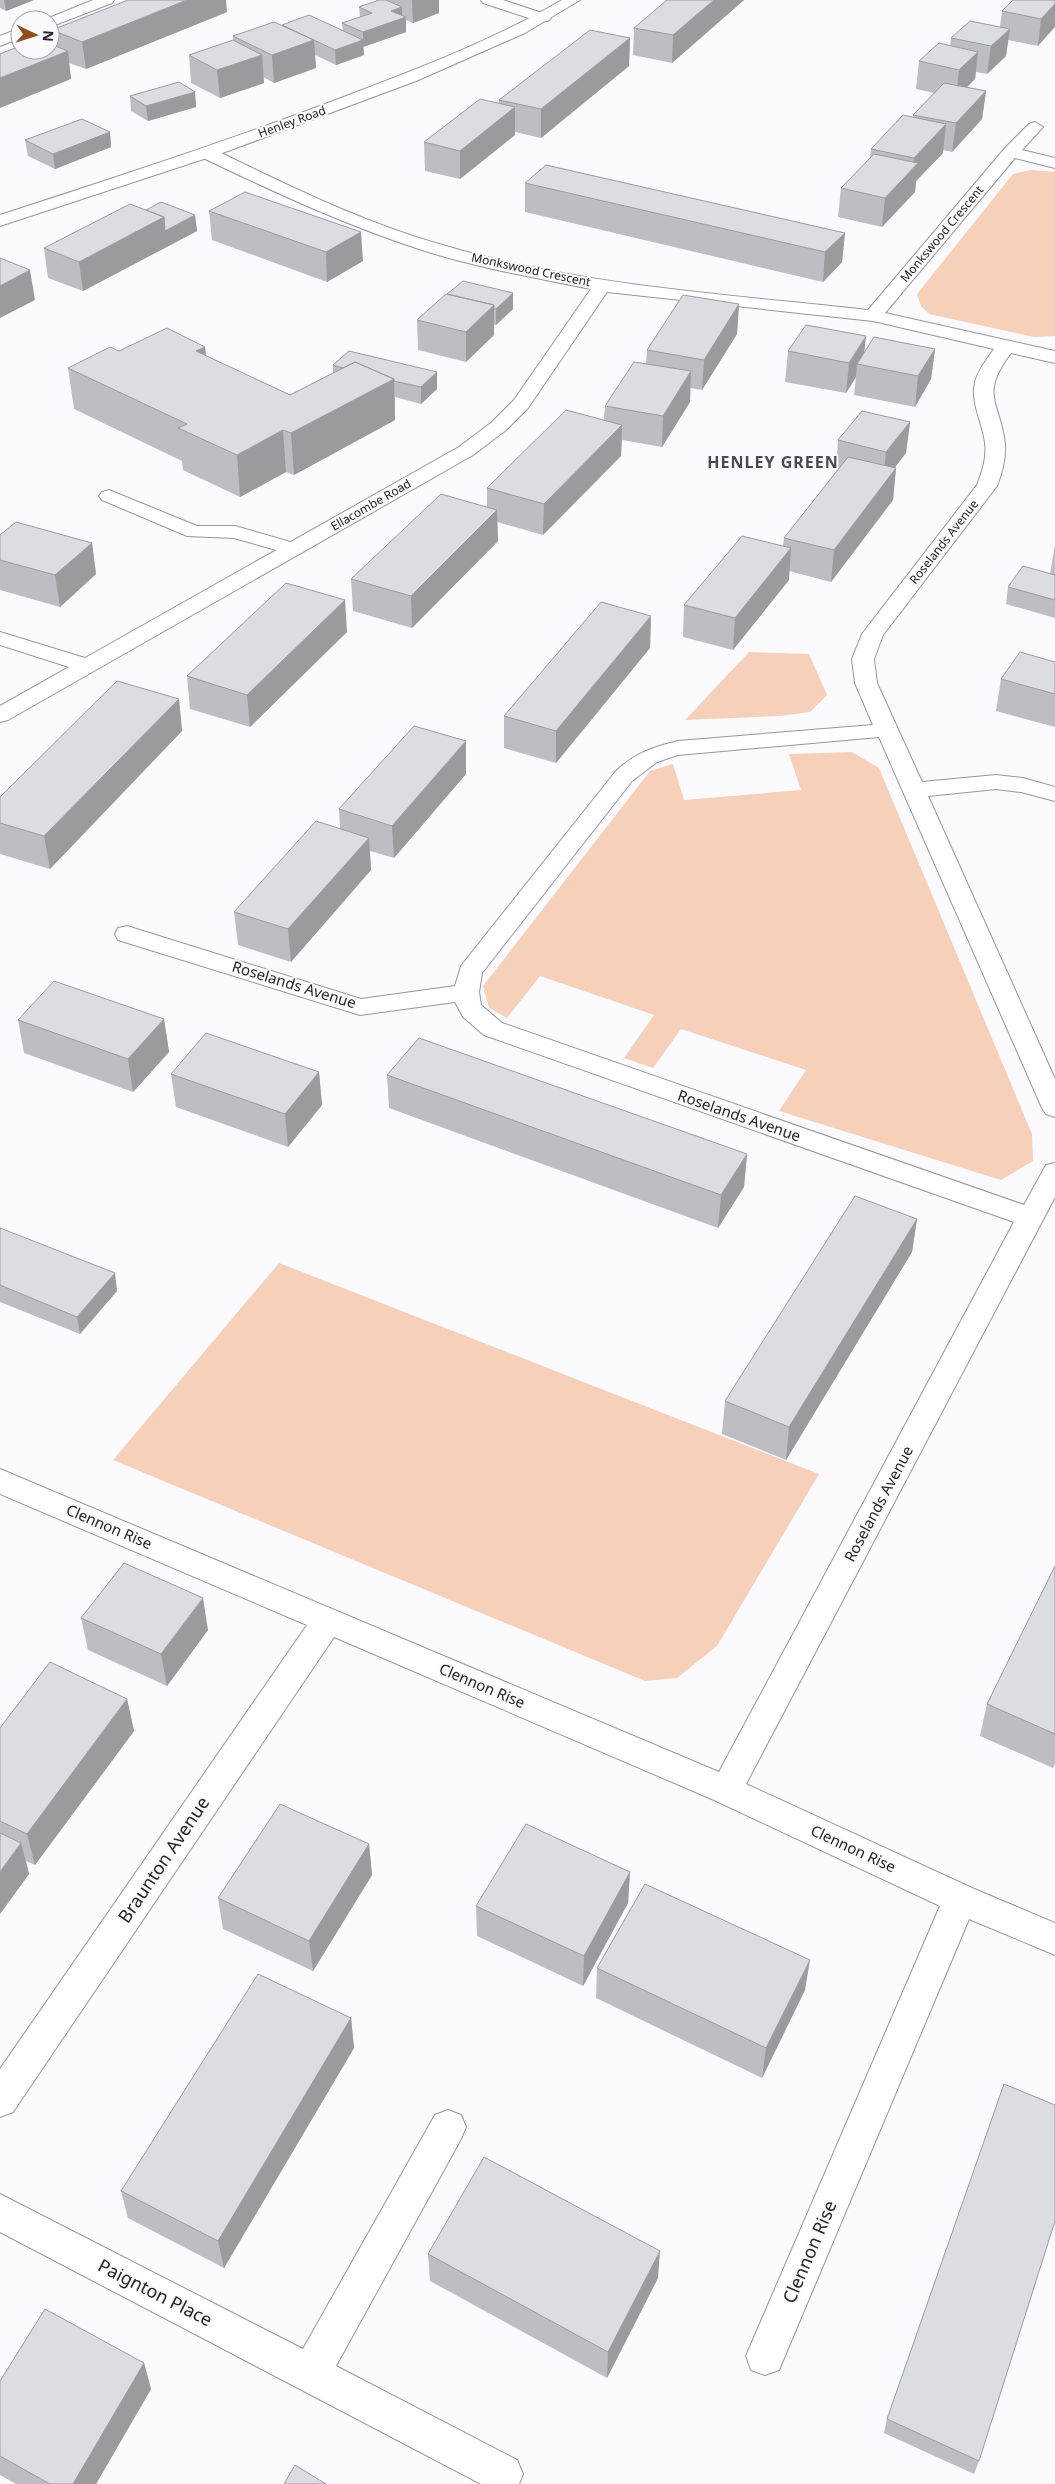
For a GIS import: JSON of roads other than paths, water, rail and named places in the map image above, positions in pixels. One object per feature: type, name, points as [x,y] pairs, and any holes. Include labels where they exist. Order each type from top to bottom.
[{"type":"street","points":[[60,18],[106,0]]},
{"type":"street","points":[[488,0],[543,18]]},
{"type":"street","name":"Henley Road","points":[[0,221],[207,153],[468,55],[543,18],[573,0]]},
{"type":"street","name":"Monkswood Crescent","points":[[873,316],[1035,126]]},
{"type":"street","points":[[1011,152],[1055,163]]},
{"type":"street","name":"Monkswood Crescent","points":[[207,153],[299,197],[378,230],[433,248],[496,264],[602,286],[873,316],[1055,357]]},
{"type":"street","name":"Ellacombe Road","points":[[0,715],[466,451],[499,426],[521,404],[602,286]]},
{"type":"street","name":"Roselands Avenue","points":[[1006,346],[991,365],[984,384],[985,404],[995,444],[994,464],[987,486],[873,634],[863,659],[866,683],[1055,1108]]},
{"type":"street","points":[[109,496],[194,532],[235,532],[294,549]]},
{"type":"street","points":[[0,638],[89,666]]},
{"type":"street","points":[[464,992],[470,972],[624,776],[638,762],[653,754],[678,748],[888,730]]},
{"type":"street","points":[[915,790],[996,782],[1023,785],[1055,794]]},
{"type":"street","name":"Roselands Avenue","points":[[128,934],[360,1007],[464,992],[470,1011],[492,1029],[1040,1215]]},
{"type":"street","name":"Roselands Avenue","points":[[726,1790],[1040,1215],[1055,1172]]},
{"type":"street","name":"Clennon Rise","points":[[0,1481],[726,1790],[960,1899],[1055,1939]]},
{"type":"street","name":"Braunton Avenue","points":[[0,2100],[328,1620]]},
{"type":"street","name":"Clennon Rise","points":[[766,2356],[960,1899]]},
{"type":"street","points":[[310,2374],[448,2127]]},
{"type":"street","name":"Paignton Place","points":[[0,2212],[503,2474]]},
{"type":"district","name":"HENLEY GREEN","points":[[773,462]]}]
